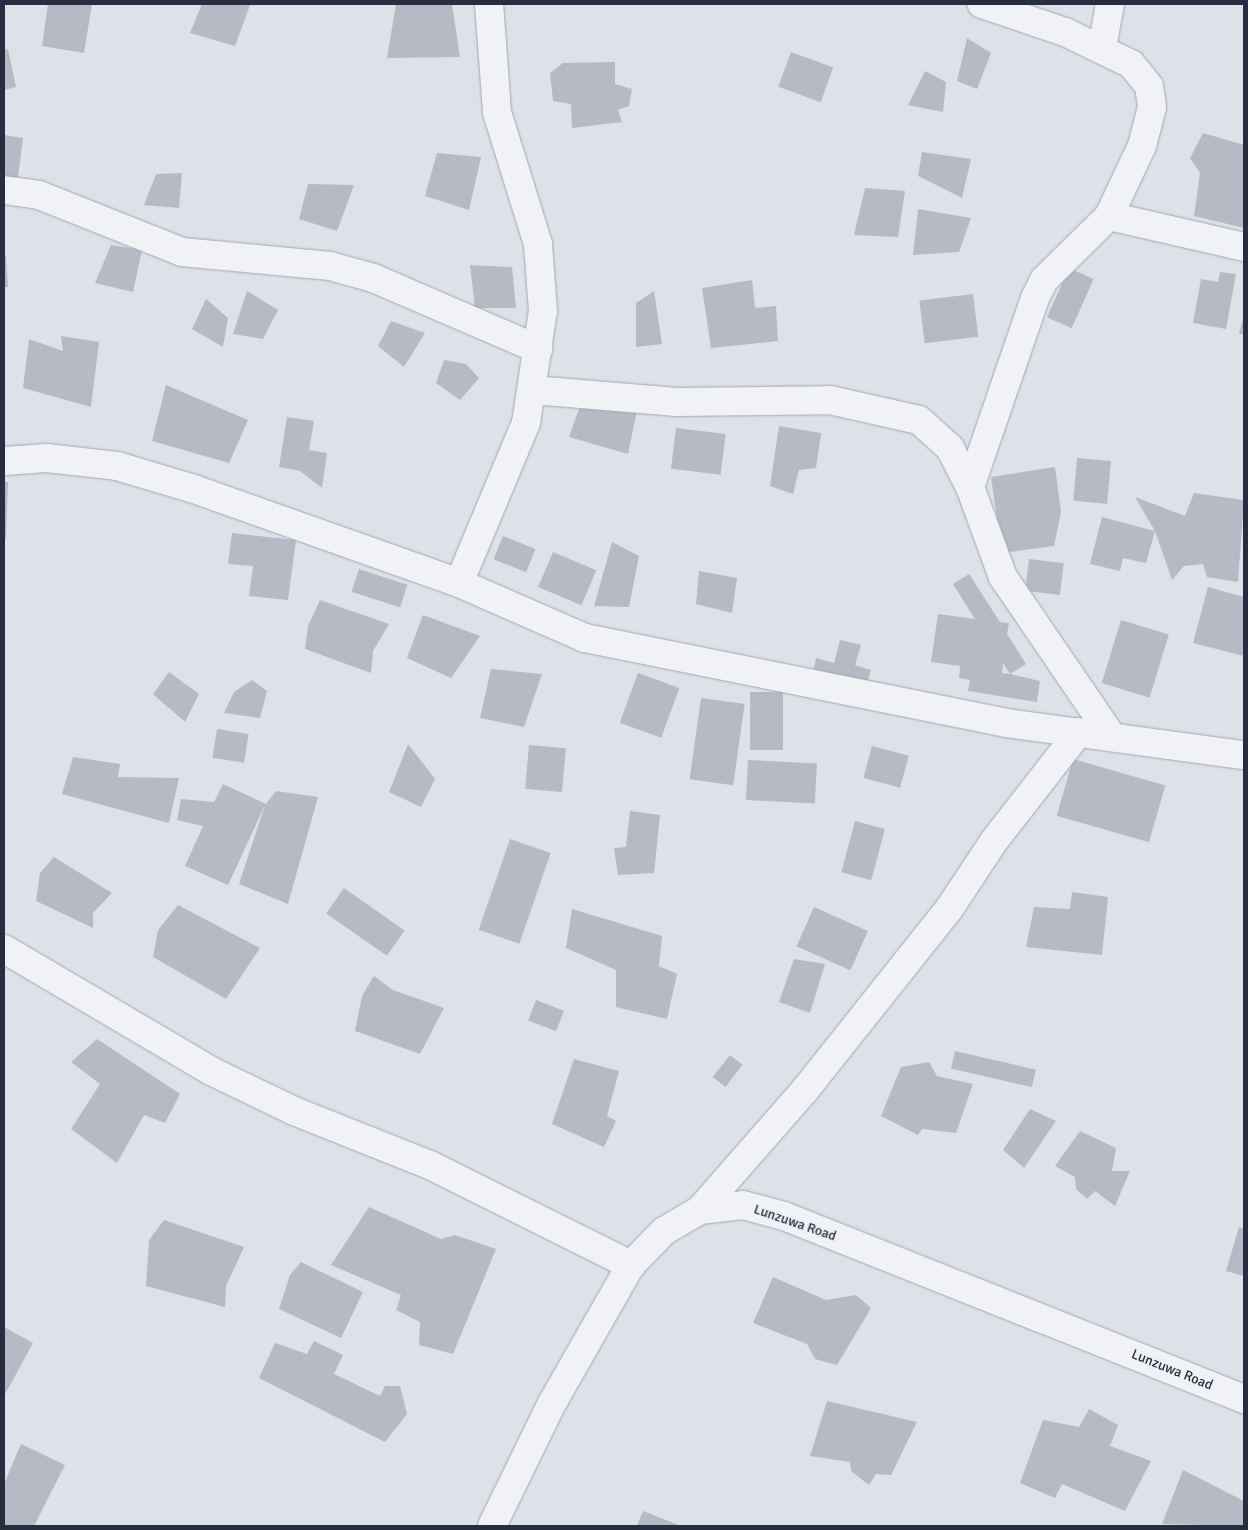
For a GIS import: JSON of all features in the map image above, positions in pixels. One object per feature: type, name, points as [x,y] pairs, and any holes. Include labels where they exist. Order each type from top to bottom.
[{"type":"street","points":[[459,583],[526,423],[533,390],[543,311],[538,244],[497,112],[489,4]]},
{"type":"street","points":[[970,487],[1034,298],[1044,280],[1109,216],[1142,146],[1152,107],[1149,86],[1131,64],[1102,48],[982,4]]},
{"type":"street","points":[[1102,48],[1110,4]]},
{"type":"street","points":[[4,190],[39,196],[182,252],[330,266],[365,276],[538,349]]},
{"type":"street","points":[[1109,216],[1244,248]]},
{"type":"street","points":[[533,390],[677,402],[830,400],[886,410],[919,420],[950,448],[970,487],[1003,577],[1112,737]]},
{"type":"street","points":[[4,461],[47,458],[117,466],[459,583],[585,638],[997,721],[1244,755]]},
{"type":"street","points":[[700,1210],[736,1163],[805,1090],[949,909],[994,841],[1079,732]]},
{"type":"street","points":[[4,949],[211,1070],[294,1111],[430,1165],[631,1265]]},
{"type":"street","name":"Lunzuwa Road","points":[[492,1526],[551,1405],[631,1265],[664,1231],[700,1210],[743,1205],[784,1216],[1244,1399]]},
{"type":"building","points":[[48,4],[92,4],[84,53],[42,46]]},
{"type":"building","points":[[202,4],[250,5],[235,46],[190,33]]},
{"type":"building","points":[[396,4],[452,4],[460,57],[387,58]]},
{"type":"building","points":[[967,38],[991,53],[977,89],[957,81]]},
{"type":"building","points":[[8,49],[16,87],[4,90],[4,50]]},
{"type":"building","points":[[791,52],[833,67],[821,102],[778,87]]},
{"type":"building","points":[[615,62],[615,84],[632,89],[629,106],[618,110],[622,122],[572,128],[571,104],[553,101],[550,73],[563,63]]},
{"type":"building","points":[[925,71],[946,82],[943,112],[908,105]]},
{"type":"building","points":[[1203,133],[1244,145],[1244,228],[1194,216],[1200,173],[1190,158]]},
{"type":"building","points":[[4,135],[23,138],[18,177],[4,177]]},
{"type":"building","points":[[922,152],[971,159],[962,198],[918,176]]},
{"type":"building","points":[[437,153],[481,157],[469,210],[425,196]]},
{"type":"building","points":[[182,173],[179,208],[144,205],[156,174]]},
{"type":"building","points":[[308,184],[354,185],[337,231],[299,219]]},
{"type":"building","points":[[865,188],[905,191],[898,237],[854,235]]},
{"type":"building","points":[[918,209],[971,218],[959,252],[913,255]]},
{"type":"building","points":[[111,245],[142,250],[133,292],[95,283]]},
{"type":"building","points":[[4,256],[6,256],[8,287],[4,287]]},
{"type":"building","points":[[470,265],[512,267],[516,308],[475,308]]},
{"type":"building","points":[[1069,268],[1094,279],[1072,328],[1047,317]]},
{"type":"building","points":[[1220,272],[1236,274],[1226,329],[1193,323],[1201,279],[1218,282]]},
{"type":"building","points":[[752,280],[755,308],[776,306],[778,341],[711,348],[702,288]]},
{"type":"building","points":[[247,291],[278,310],[263,339],[233,334]]},
{"type":"building","points":[[654,291],[662,344],[636,347],[636,303]]},
{"type":"building","points":[[973,294],[978,337],[925,343],[919,301]]},
{"type":"building","points":[[206,299],[228,318],[223,347],[192,329]]},
{"type":"building","points":[[1244,315],[1244,334],[1239,334]]},
{"type":"building","points":[[391,321],[425,333],[404,367],[378,346]]},
{"type":"building","points":[[61,336],[99,342],[91,407],[23,388],[29,339],[63,351]]},
{"type":"building","points":[[444,360],[466,364],[479,378],[460,400],[436,383]]},
{"type":"building","points":[[166,385],[248,420],[229,463],[152,441]]},
{"type":"building","points":[[582,400],[638,406],[628,454],[569,437]]},
{"type":"building","points":[[287,417],[314,421],[309,450],[327,453],[322,488],[300,471],[279,467]]},
{"type":"building","points":[[779,426],[821,433],[816,468],[799,470],[793,494],[770,486]]},
{"type":"building","points":[[676,428],[726,434],[721,475],[671,469]]},
{"type":"building","points":[[1077,458],[1111,461],[1107,504],[1073,501]]},
{"type":"building","points":[[1055,467],[1061,512],[1054,546],[1002,553],[991,477]]},
{"type":"building","points":[[4,482],[8,482],[6,539],[4,539]]},
{"type":"building","points":[[1194,493],[1244,500],[1238,582],[1207,577],[1203,564],[1184,566],[1172,580],[1155,531],[1135,497],[1185,516]]},
{"type":"building","points":[[1102,517],[1155,531],[1146,563],[1123,558],[1120,571],[1090,564]]},
{"type":"building","points":[[232,533],[296,540],[288,600],[249,596],[253,566],[228,564]]},
{"type":"building","points":[[503,536],[535,549],[526,572],[494,559]]},
{"type":"building","points":[[612,542],[639,556],[629,607],[594,606]]},
{"type":"building","points":[[553,552],[596,570],[581,605],[538,587]]},
{"type":"building","points":[[1029,559],[1064,563],[1060,595],[1025,591]]},
{"type":"building","points":[[359,569],[408,585],[400,608],[352,592]]},
{"type":"building","points":[[699,571],[737,578],[732,613],[696,604]]},
{"type":"building","points":[[969,574],[1000,622],[1009,623],[1007,634],[1026,664],[1010,674],[1040,681],[1037,702],[968,691],[970,680],[959,678],[960,666],[931,662],[938,614],[975,619],[953,584]],"holes":[[[1003,663],[1010,674],[1002,673]]]},
{"type":"building","points":[[1208,587],[1244,597],[1244,656],[1193,643]]},
{"type":"building","points":[[320,600],[389,624],[373,651],[371,673],[305,649],[308,626]]},
{"type":"building","points":[[423,615],[480,636],[451,678],[407,658]]},
{"type":"building","points":[[1121,620],[1169,635],[1150,698],[1102,683]]},
{"type":"building","points":[[840,640],[861,645],[855,665],[871,670],[867,683],[814,669],[816,658],[834,663]]},
{"type":"building","points":[[491,669],[542,674],[524,727],[480,718]]},
{"type":"building","points":[[169,672],[199,694],[185,722],[153,694]]},
{"type":"building","points":[[638,673],[679,688],[661,738],[620,723]]},
{"type":"building","points":[[252,680],[267,691],[260,718],[224,713],[234,692]]},
{"type":"building","points":[[750,692],[783,692],[783,750],[750,750]]},
{"type":"building","points":[[701,698],[745,704],[733,785],[690,779]]},
{"type":"building","points":[[217,729],[249,734],[244,763],[212,758]]},
{"type":"building","points":[[408,744],[435,779],[421,807],[389,792]]},
{"type":"building","points":[[529,745],[566,748],[562,792],[525,789]]},
{"type":"building","points":[[872,746],[909,756],[900,788],[863,778]]},
{"type":"building","points":[[73,757],[120,764],[118,777],[179,778],[169,823],[62,794]]},
{"type":"building","points":[[1073,759],[1165,785],[1149,842],[1057,816]]},
{"type":"building","points":[[748,760],[817,764],[815,804],[746,800]]},
{"type":"building","points":[[223,784],[266,804],[276,791],[318,797],[288,904],[239,884],[265,805],[228,885],[185,866],[203,826],[177,820],[181,799],[214,802]]},
{"type":"building","points":[[630,811],[660,815],[654,873],[618,875],[614,848],[626,847]]},
{"type":"building","points":[[855,821],[885,829],[871,880],[841,872]]},
{"type":"building","points":[[510,839],[551,853],[519,944],[479,930]]},
{"type":"building","points":[[54,857],[112,893],[93,913],[93,928],[36,901],[40,873]]},
{"type":"building","points":[[344,888],[405,930],[387,956],[326,913]]},
{"type":"building","points":[[1072,892],[1108,897],[1102,955],[1026,947],[1034,907],[1070,909]]},
{"type":"building","points":[[178,905],[260,948],[226,999],[153,957],[158,930]]},
{"type":"building","points":[[814,907],[868,931],[850,970],[797,946]]},
{"type":"building","points":[[572,909],[662,936],[659,966],[677,974],[667,1019],[616,1007],[616,970],[566,948]]},
{"type":"building","points":[[794,959],[825,964],[810,1013],[779,1002]]},
{"type":"building","points":[[374,976],[393,990],[444,1008],[420,1054],[355,1031],[362,996]]},
{"type":"building","points":[[536,1000],[564,1011],[556,1031],[528,1021]]},
{"type":"building","points":[[97,1039],[180,1094],[165,1123],[144,1115],[117,1163],[71,1129],[100,1084],[71,1062]]},
{"type":"building","points":[[955,1051],[1036,1070],[1032,1087],[951,1069]]},
{"type":"building","points":[[730,1055],[743,1065],[725,1087],[713,1077]]},
{"type":"building","points":[[574,1059],[619,1071],[607,1116],[616,1121],[604,1147],[552,1124]]},
{"type":"building","points":[[929,1062],[937,1076],[973,1084],[956,1133],[922,1129],[918,1135],[881,1116],[901,1067]]},
{"type":"building","points":[[1030,1109],[1056,1121],[1024,1168],[1003,1150]]},
{"type":"building","points":[[1080,1131],[1116,1148],[1112,1171],[1130,1171],[1115,1206],[1095,1191],[1087,1199],[1076,1189],[1075,1177],[1055,1166]]},
{"type":"building","points":[[369,1207],[441,1239],[455,1235],[496,1249],[453,1354],[419,1345],[420,1322],[396,1310],[401,1295],[331,1265]]},
{"type":"building","points":[[164,1220],[244,1247],[226,1286],[225,1307],[146,1286],[149,1240]]},
{"type":"building","points":[[1239,1227],[1244,1229],[1244,1276],[1226,1271]]},
{"type":"building","points":[[301,1262],[363,1292],[341,1338],[279,1309],[290,1275]]},
{"type":"building","points":[[773,1277],[826,1300],[856,1295],[871,1308],[837,1365],[815,1359],[807,1344],[753,1323]]},
{"type":"building","points":[[4,1327],[33,1343],[4,1396]]},
{"type":"building","points":[[314,1341],[343,1355],[334,1374],[380,1396],[385,1386],[400,1386],[407,1414],[385,1442],[259,1378],[275,1343],[307,1354]]},
{"type":"building","points":[[827,1401],[917,1422],[891,1475],[876,1474],[869,1485],[851,1471],[850,1462],[810,1456]]},
{"type":"building","points":[[1089,1409],[1118,1425],[1110,1446],[1151,1461],[1125,1511],[1062,1484],[1055,1498],[1020,1483],[1043,1420],[1079,1427]]},
{"type":"building","points":[[21,1444],[65,1465],[34,1526],[4,1526],[4,1484]]},
{"type":"building","points":[[1183,1470],[1244,1501],[1244,1526],[1162,1524]]},
{"type":"building","points":[[643,1511],[681,1526],[637,1526]]}]
